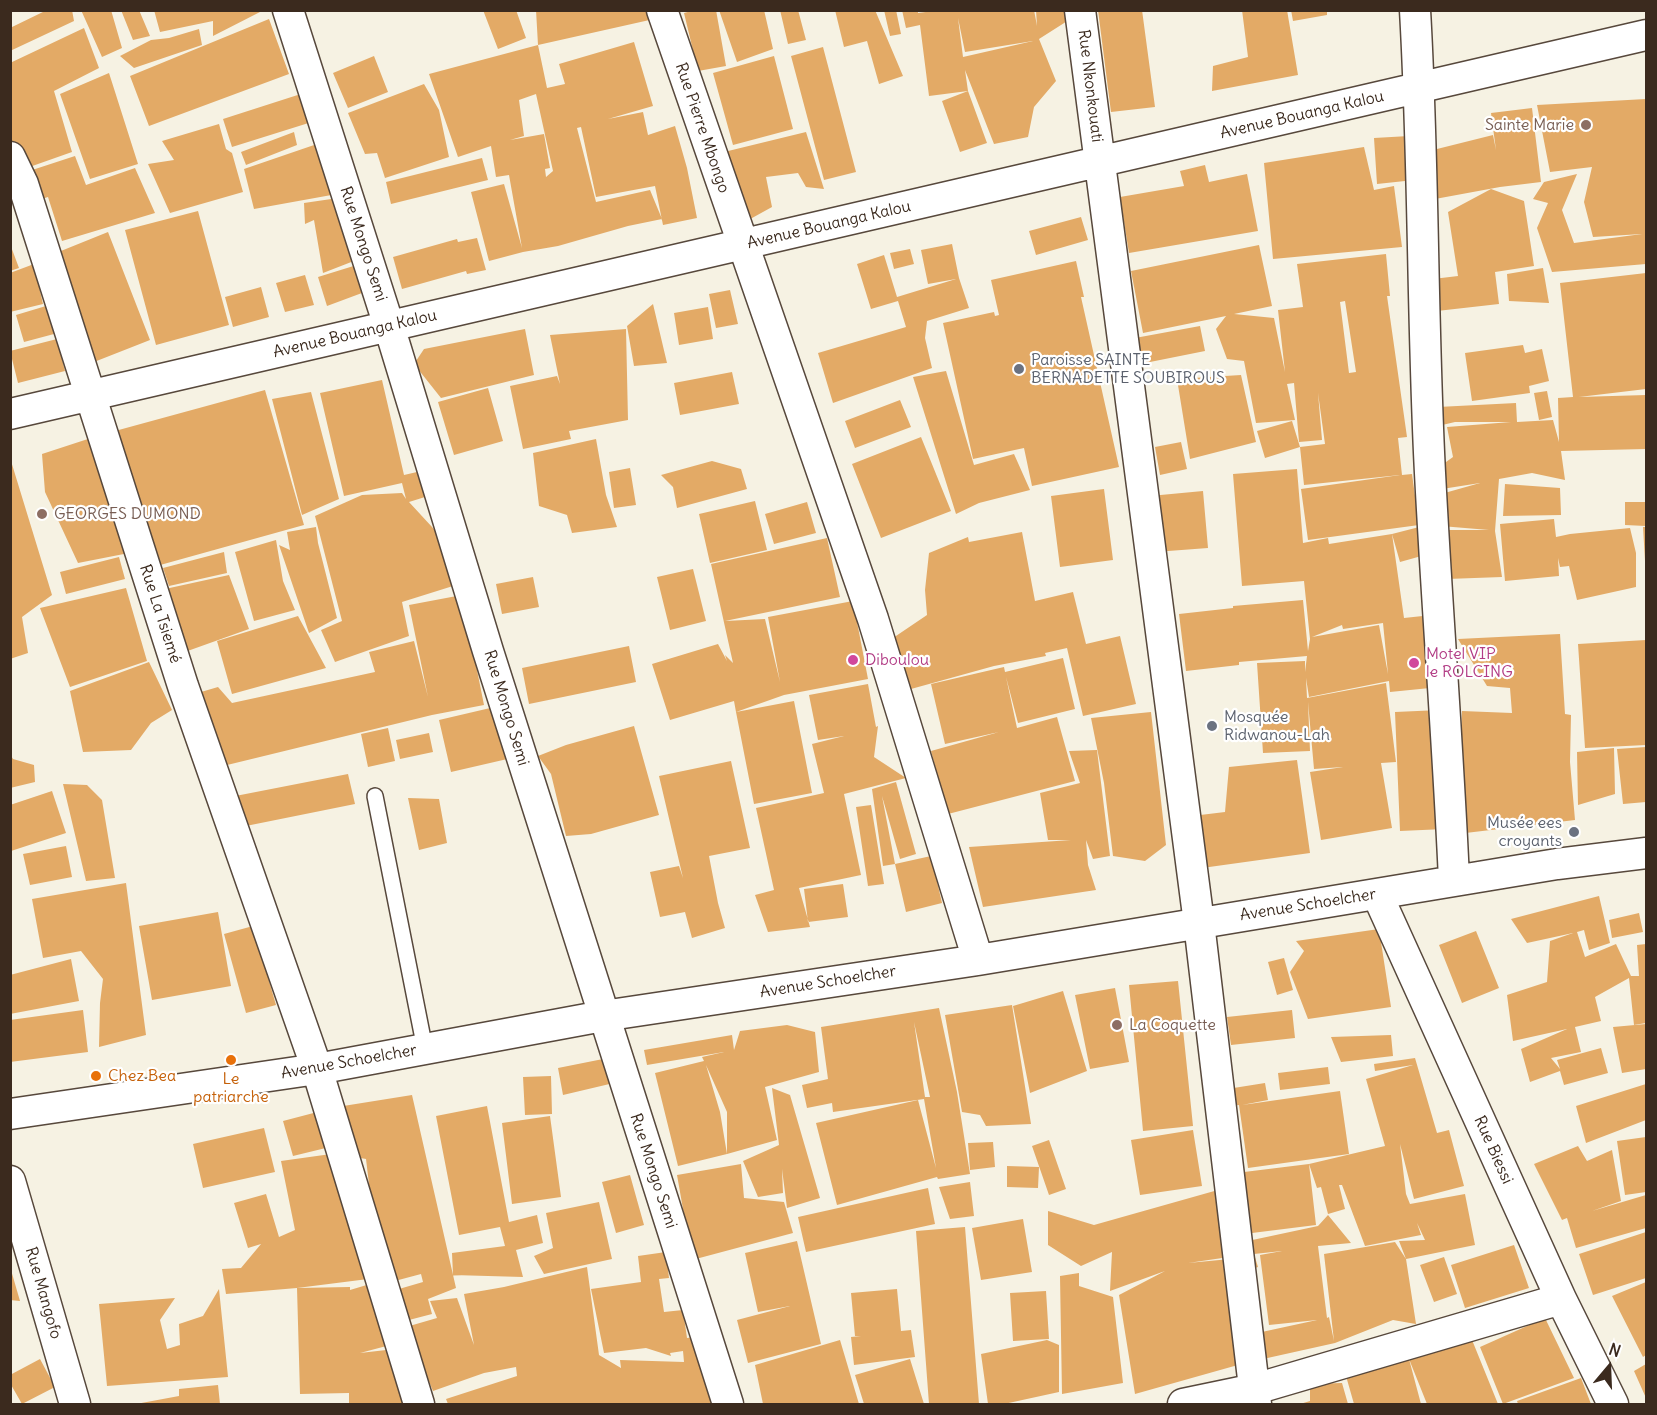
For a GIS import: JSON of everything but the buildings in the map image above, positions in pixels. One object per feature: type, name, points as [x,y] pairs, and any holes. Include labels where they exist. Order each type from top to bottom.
[{"type":"street","name":"Rue Mongo Semi","points":[[288,10],[389,326],[603,1016],[728,1404]]},
{"type":"street","name":"Rue Pierre Mbongo","points":[[662,10],[873,619],[978,960]]},
{"type":"street","name":"Rue Nkonkouati","points":[[1080,10],[1198,923],[1255,1397]]},
{"type":"street","points":[[1415,10],[1420,88],[1430,472],[1455,880]]},
{"type":"street","name":"Avenue Bouanga Kalou","points":[[10,414],[1647,35]]},
{"type":"street","name":"Rue La Tsiemé","points":[[10,157],[22,184],[183,686],[317,1069],[419,1404]]},
{"type":"street","name":"Avenue Schoelcher","points":[[10,1114],[317,1069],[603,1016],[978,960],[1455,880],[1647,853]]},
{"type":"street","name":"Rue Biessi","points":[[1377,894],[1561,1299],[1612,1404]]},
{"type":"street","name":"Rue Mangofo","points":[[10,1181],[75,1404]]},
{"type":"street","points":[[1183,1404],[1255,1397],[1561,1299]]},
{"type":"lane","points":[[375,796],[425,1049]]},
{"type":"place","name":"Sainte Marie","points":[[1586,125]]},
{"type":"place","name":"Paroisse SAINTE BERNADETTE SOUBIROUS","points":[[1019,369]]},
{"type":"place","name":"GEORGES DUMOND","points":[[42,514]]},
{"type":"place","name":"Diboulou","points":[[853,660]]},
{"type":"place","name":"Motel VIP le ROLCING","points":[[1414,663]]},
{"type":"place","name":"Mosquée Ridwanou-Lah","points":[[1212,726]]},
{"type":"place","name":"Musée ees croyants","points":[[1574,832]]},
{"type":"place","name":"La Coquette","points":[[1117,1025]]},
{"type":"place","name":"Le patriarche","points":[[231,1060]]},
{"type":"place","name":"Chez Bea","points":[[96,1076]]}]
